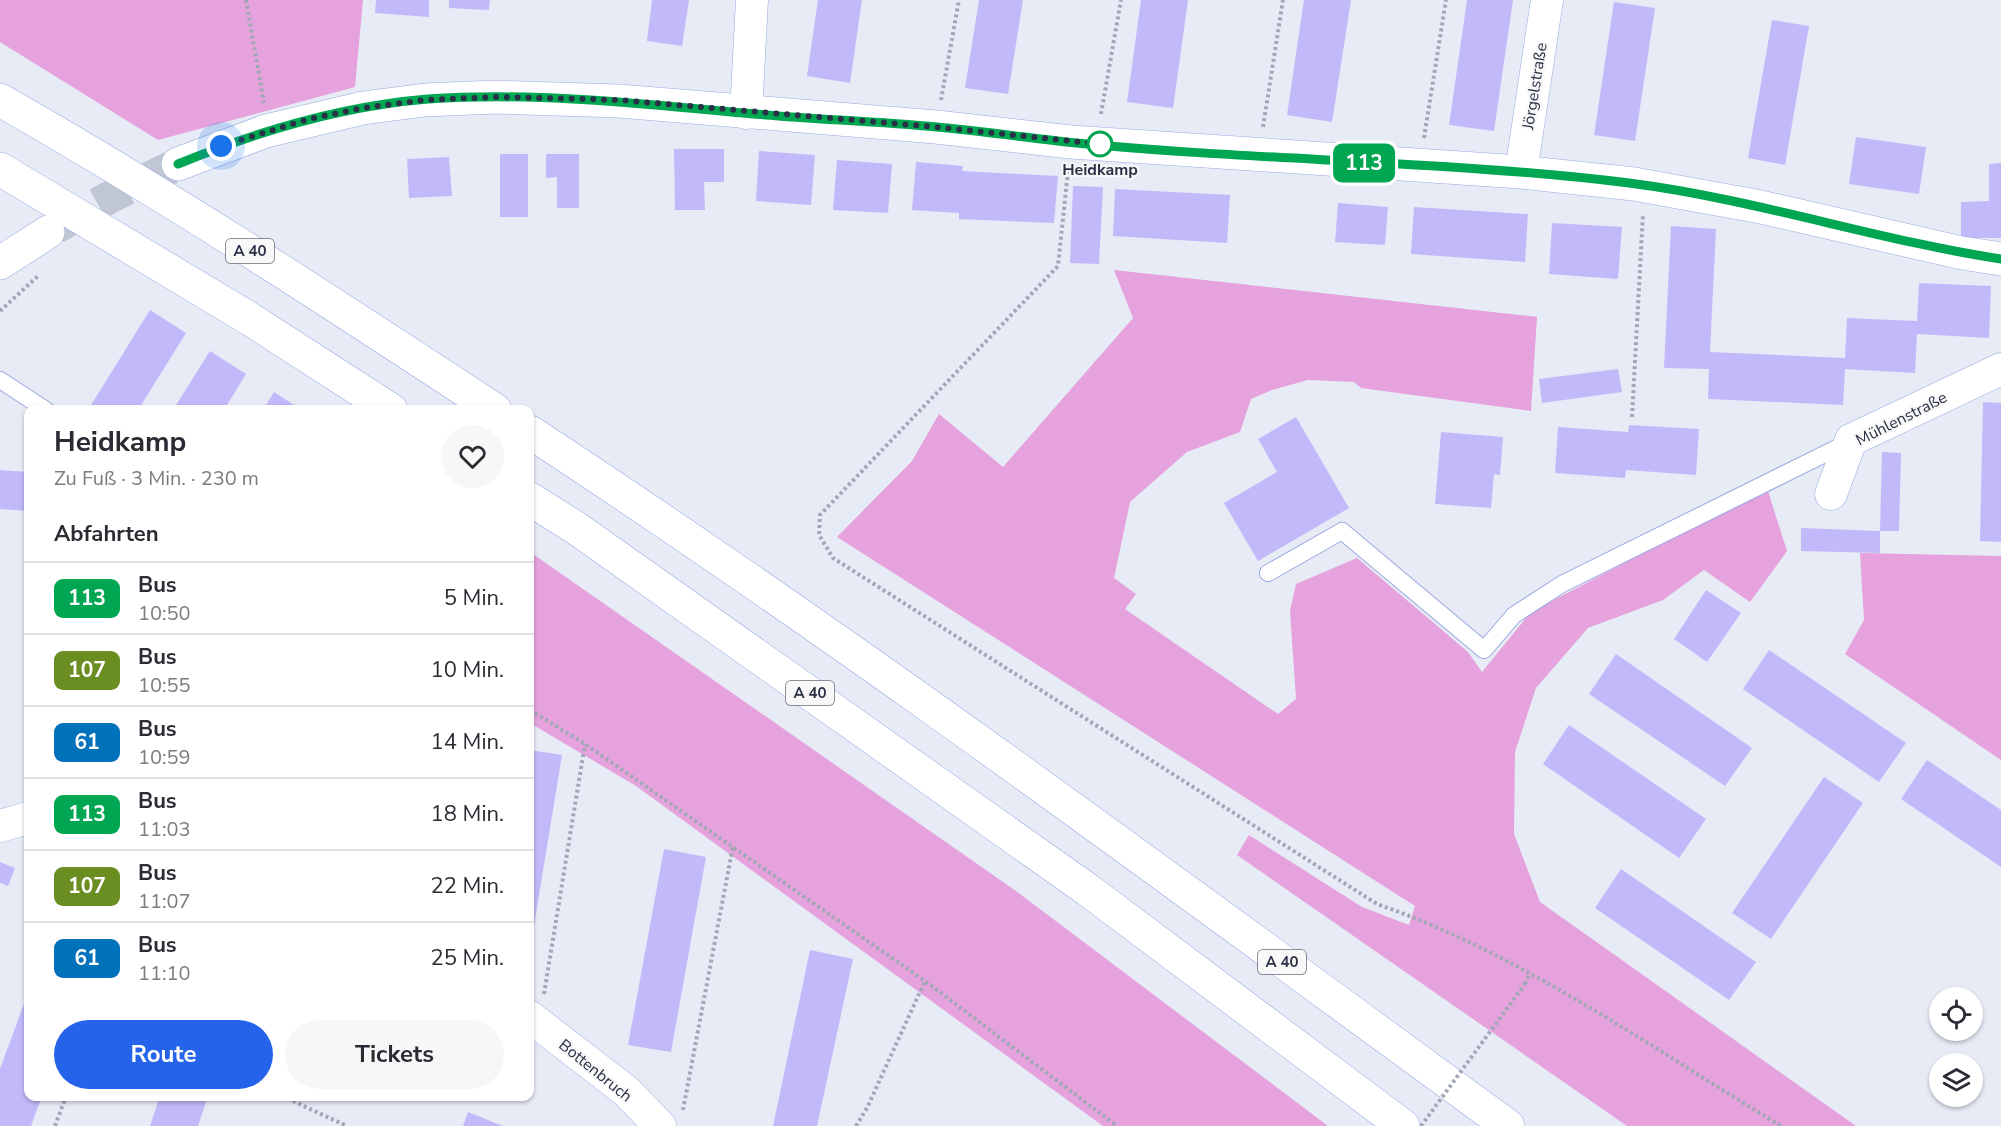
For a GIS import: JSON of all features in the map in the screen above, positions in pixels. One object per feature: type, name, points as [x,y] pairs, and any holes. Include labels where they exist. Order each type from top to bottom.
[{"type":"main road","points":[[178,164],[221,146],[309,119],[425,100],[496,97],[619,100],[746,113],[936,127],[1083,143],[1521,172],[1645,186],[1790,213],[1962,254],[2001,259]]},
{"type":"main road","name":"A 40","points":[[0,100],[74,142],[271,263],[487,405]]},
{"type":"main road","points":[[0,169],[250,320],[383,405]]},
{"type":"main road","points":[[0,263],[48,232]]},
{"type":"main road","name":"A 40","points":[[534,435],[723,562],[1047,791],[1508,1126]]},
{"type":"main road","name":"A 40","points":[[534,502],[576,528],[1079,883],[1403,1126]]},
{"type":"street","points":[[746,113],[752,0]]},
{"type":"street","name":"Jörgelstraße","points":[[1521,172],[1547,0]]},
{"type":"street","name":"Mühlenstraße","points":[[1831,494],[1851,440],[2001,369]]},
{"type":"street","points":[[0,826],[24,819]]},
{"type":"street","name":"Bottenbruch","points":[[534,1021],[626,1091],[671,1120]]},
{"type":"lane","points":[[0,380],[38,405]]},
{"type":"lane","points":[[1268,573],[1342,531],[1484,650],[1514,615],[1562,584],[1851,440]]},
{"type":"path","points":[[246,0],[264,99]]},
{"type":"path","points":[[936,127],[958,0]]},
{"type":"path","points":[[1121,0],[1083,143],[1058,266],[820,515],[819,535],[833,558],[1377,904],[1426,921],[1530,973],[1780,1126]]},
{"type":"path","points":[[1267,96],[1283,0]]},
{"type":"path","points":[[1419,166],[1446,0]]},
{"type":"path","points":[[1632,417],[1645,186]]},
{"type":"path","points":[[534,712],[585,744],[925,981],[1117,1126]]},
{"type":"path","points":[[534,1021],[585,744]]},
{"type":"path","points":[[671,1120],[733,846]]},
{"type":"path","points":[[1421,1126],[1525,984],[1530,973]]},
{"type":"path","points":[[855,1126],[867,1108],[925,981]]},
{"type":"path","points":[[55,1126],[64,1101]]},
{"type":"path","points":[[293,1101],[347,1126]]},
{"type":"shaded area","points":[[0,0],[363,0],[355,87],[158,140],[0,42]]},
{"type":"shaded area","points":[[1114,270],[1537,317],[1531,411],[1361,388],[1354,382],[1308,380],[1272,390],[1251,399],[1240,432],[1187,452],[1130,502],[1114,578],[1136,594],[1125,609],[1278,714],[1296,699],[1290,611],[1296,584],[1357,558],[1468,652],[1482,672],[1531,612],[1767,488],[1787,551],[1750,602],[1704,570],[1663,600],[1588,628],[1536,688],[1515,752],[1514,834],[1540,902],[1856,1126],[1627,1126],[1237,855],[1249,835],[1362,907],[1409,925],[1415,906],[837,537],[912,461],[939,414],[1003,467],[1133,318]]},
{"type":"shaded area","points":[[1860,553],[2001,556],[2001,760],[1845,654],[1864,620]]},
{"type":"shaded area","points":[[534,555],[1016,891],[1328,1126],[1103,1126],[636,786],[534,725]]},
{"type":"building","points":[[376,0],[429,0],[429,17],[375,13]]},
{"type":"building","points":[[449,0],[490,0],[489,10],[449,8]]},
{"type":"building","points":[[652,0],[689,0],[682,46],[647,41]]},
{"type":"building","points":[[818,0],[862,0],[850,83],[807,76]]},
{"type":"building","points":[[979,0],[1023,0],[1008,94],[965,88]]},
{"type":"building","points":[[1141,0],[1188,0],[1173,108],[1127,102]]},
{"type":"building","points":[[1304,0],[1351,0],[1332,122],[1287,115]]},
{"type":"building","points":[[1467,0],[1513,0],[1494,131],[1449,125]]},
{"type":"building","points":[[1614,2],[1655,8],[1635,141],[1594,135]]},
{"type":"building","points":[[1772,20],[1809,26],[1785,165],[1748,158]]},
{"type":"building","points":[[1856,137],[1926,147],[1919,194],[1849,184]]},
{"type":"building","points":[[674,149],[724,149],[724,182],[704,182],[705,210],[675,210]]},
{"type":"building","points":[[759,151],[815,155],[811,205],[756,201]]},
{"type":"building","points":[[500,154],[528,154],[528,217],[500,217]]},
{"type":"building","points":[[546,154],[579,154],[579,208],[557,208],[557,177],[546,178]]},
{"type":"building","points":[[449,157],[452,196],[409,198],[407,159]]},
{"type":"building","points":[[837,160],[892,164],[888,213],[833,210]]},
{"type":"building","points":[[916,162],[963,166],[962,171],[1058,176],[1054,223],[959,219],[959,213],[912,210]]},
{"type":"building","points":[[2001,163],[2001,238],[1961,238],[1961,202],[1989,201],[1989,164]]},
{"type":"building","points":[[1073,186],[1103,187],[1099,264],[1070,263]]},
{"type":"building","points":[[1115,189],[1230,195],[1227,243],[1113,236]]},
{"type":"building","points":[[1338,203],[1388,207],[1385,245],[1335,242]]},
{"type":"building","points":[[1414,207],[1528,214],[1525,262],[1411,254]]},
{"type":"building","points":[[1552,223],[1622,227],[1618,279],[1549,274]]},
{"type":"building","points":[[1671,226],[1716,229],[1710,352],[1845,358],[1847,318],[1917,321],[1919,283],[1991,286],[1989,338],[1917,334],[1915,373],[1845,369],[1843,405],[1708,399],[1709,369],[1664,368]]},
{"type":"building","points":[[150,310],[186,333],[141,405],[91,405]]},
{"type":"building","points":[[210,351],[246,374],[227,405],[176,405]]},
{"type":"building","points":[[1618,369],[1622,392],[1542,403],[1539,379]]},
{"type":"building","points":[[274,392],[294,405],[266,405]]},
{"type":"building","points":[[1983,402],[2001,403],[2001,542],[1980,541]]},
{"type":"building","points":[[1296,417],[1349,508],[1258,561],[1224,503],[1277,472],[1258,439]]},
{"type":"building","points":[[1629,425],[1699,429],[1696,475],[1626,470],[1625,478],[1555,473],[1558,427],[1628,432]]},
{"type":"building","points":[[1441,432],[1503,437],[1500,475],[1494,474],[1491,508],[1435,504]]},
{"type":"building","points":[[1882,452],[1901,453],[1899,531],[1880,531]]},
{"type":"building","points":[[0,470],[24,472],[24,511],[0,509]]},
{"type":"building","points":[[1801,528],[1880,531],[1880,553],[1801,551]]},
{"type":"building","points":[[1706,590],[1741,613],[1707,662],[1674,639]]},
{"type":"building","points":[[1769,650],[1906,743],[1879,782],[1743,689]]},
{"type":"building","points":[[1616,654],[1752,748],[1725,786],[1589,694]]},
{"type":"building","points":[[1569,725],[1706,819],[1679,858],[1543,764]]},
{"type":"building","points":[[534,751],[562,755],[534,926]]},
{"type":"building","points":[[1927,760],[2001,810],[2001,867],[1901,799]]},
{"type":"building","points":[[1824,777],[1863,803],[1771,939],[1732,913]]},
{"type":"building","points":[[664,849],[706,857],[671,1052],[628,1045]]},
{"type":"building","points":[[0,862],[15,868],[8,886],[0,883]]},
{"type":"building","points":[[1621,869],[1756,962],[1729,1000],[1595,908]]},
{"type":"building","points":[[810,950],[853,959],[817,1126],[773,1126]]},
{"type":"building","points":[[24,1004],[24,1101],[40,1101],[31,1126],[0,1126],[0,1069]]},
{"type":"building","points":[[158,1101],[206,1101],[198,1126],[150,1126]]},
{"type":"building","points":[[468,1112],[503,1126],[463,1126]]},
{"type":"tunnel","points":[[55,228],[110,197],[178,164]]},
{"type":"bus line","name":"113","points":[[178,164],[266,131],[363,108],[425,100],[496,97],[619,100],[746,113],[936,127],[1071,142],[1521,172],[1634,184],[1790,213],[1962,254],[2001,259]]},
{"type":"place","name":"Heidkamp","points":[[1100,144]]},
{"type":"route","points":[[221,146],[309,119],[363,108],[425,100],[496,97],[619,100],[746,113],[936,127],[1100,144]]}]
